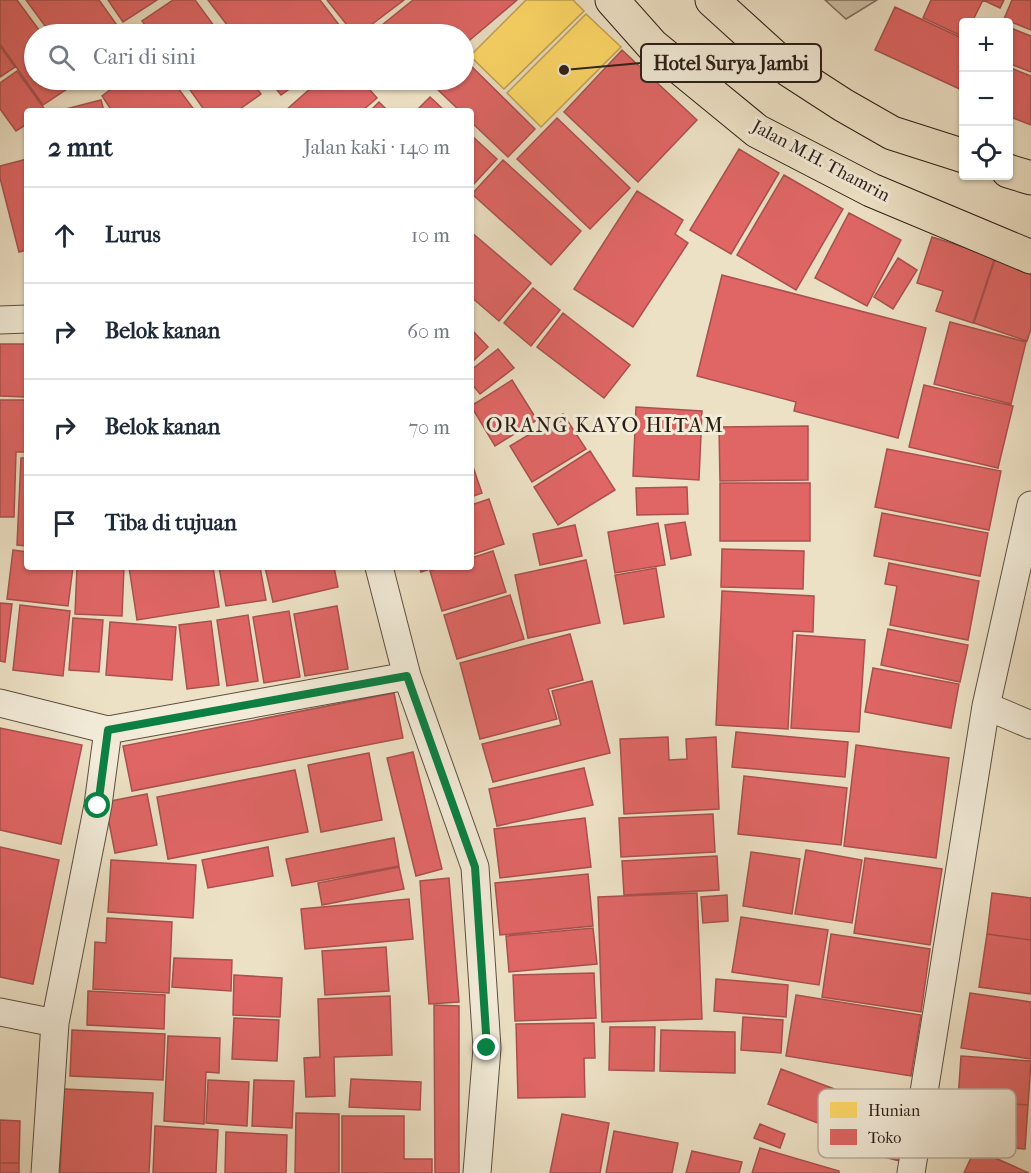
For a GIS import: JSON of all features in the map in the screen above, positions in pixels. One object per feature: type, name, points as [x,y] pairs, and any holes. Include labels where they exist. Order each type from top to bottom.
[{"type":"highway","name":"Jalan M.H. Thamrin","points":[[612,0],[652,45],[757,131],[871,190],[1031,258]]},
{"type":"highway","points":[[712,0],[789,70],[843,105],[892,133],[959,155]]},
{"type":"highway","points":[[1013,173],[1031,178]]},
{"type":"street","points":[[0,320],[24,319]]},
{"type":"street","points":[[924,1089],[986,706],[1031,505]]},
{"type":"street","points":[[380,570],[407,676],[475,867],[487,1048],[477,1173]]},
{"type":"street","points":[[0,703],[108,730],[407,676]]},
{"type":"street","points":[[986,706],[1031,725]]},
{"type":"street","points":[[45,1173],[55,1023],[98,806],[108,730]]},
{"type":"street","points":[[0,1012],[55,1023]]},
{"type":"street","points":[[911,1173],[913,1158]]},
{"type":"shaded area","points":[[825,0],[877,0],[846,19]]},
{"type":"building: Hunian","points":[[526,0],[573,0],[584,11],[504,89],[474,60],[474,52]]},
{"type":"building: Hunian","points":[[586,14],[621,47],[541,127],[507,93]]},
{"type":"building: Toko","points":[[0,0],[17,0],[35,24],[24,24],[24,78],[0,44]]},
{"type":"building: Toko","points":[[26,0],[99,0],[116,24],[44,24]]},
{"type":"building: Toko","points":[[108,0],[157,0],[123,22]]},
{"type":"building: Toko","points":[[173,0],[195,0],[213,24],[144,24],[142,21]]},
{"type":"building: Toko","points":[[208,0],[320,0],[338,24],[226,24]]},
{"type":"building: Toko","points":[[327,0],[404,0],[372,24],[346,24]]},
{"type":"building: Toko","points":[[413,0],[517,0],[474,37],[474,24],[383,24]]},
{"type":"building: Toko","points":[[931,0],[983,0],[974,18],[959,18],[959,35],[923,18]]},
{"type":"building: Toko","points":[[983,0],[1004,0],[1000,8]]},
{"type":"building: Toko","points":[[1012,0],[1031,0],[1031,30],[1013,23],[1013,18],[1004,18]]},
{"type":"building: Toko","points":[[895,7],[959,37],[959,89],[875,50]]},
{"type":"building: Toko","points":[[1013,29],[1031,36],[1031,72],[1013,65]]},
{"type":"building: Toko","points":[[0,46],[15,67],[0,77]]},
{"type":"building: Toko","points":[[622,50],[697,120],[638,182],[564,112]]},
{"type":"building: Toko","points":[[474,69],[535,129],[508,157],[474,125],[474,108],[457,108],[438,90],[474,90]]},
{"type":"building: Toko","points":[[1013,69],[1031,76],[1031,125],[1013,118]]},
{"type":"building: Toko","points":[[17,71],[24,81],[24,90],[31,90],[44,108],[24,108],[24,126],[16,131],[0,109],[0,83]]},
{"type":"building: Toko","points":[[32,90],[66,90],[43,105]]},
{"type":"building: Toko","points":[[110,90],[179,90],[193,108],[110,108],[102,96]]},
{"type":"building: Toko","points":[[190,90],[258,90],[261,94],[241,108],[203,108]]},
{"type":"building: Toko","points":[[277,90],[288,90],[281,95]]},
{"type":"building: Toko","points":[[309,90],[370,90],[377,98],[365,108],[288,108]]},
{"type":"building: Toko","points":[[430,97],[442,108],[419,108]]},
{"type":"building: Toko","points":[[101,100],[103,108],[70,108]]},
{"type":"building: Toko","points":[[379,102],[385,108],[373,108]]},
{"type":"building: Toko","points":[[557,118],[630,188],[590,229],[517,159]]},
{"type":"building: Toko","points":[[474,138],[497,159],[474,184]]},
{"type":"building: Toko","points":[[739,149],[779,173],[731,254],[690,230]]},
{"type":"building: Toko","points":[[24,160],[24,251],[19,252],[0,178],[0,166]]},
{"type":"building: Toko","points":[[503,160],[581,231],[551,265],[474,196],[474,192]]},
{"type":"building: Toko","points":[[784,175],[843,209],[796,290],[737,255]]},
{"type":"building: Toko","points":[[637,191],[683,220],[675,234],[688,243],[633,327],[574,289]]},
{"type":"building: Toko","points":[[849,213],[901,240],[867,306],[815,278]]},
{"type":"building: Toko","points":[[474,235],[531,283],[499,321],[474,300]]},
{"type":"building: Toko","points":[[932,237],[995,257],[973,323],[936,311],[943,291],[917,283]]},
{"type":"building: Toko","points":[[996,256],[1031,267],[1031,329],[1027,341],[974,323]]},
{"type":"building: Toko","points":[[898,258],[917,270],[893,309],[874,297]]},
{"type":"building: Toko","points":[[722,275],[926,328],[898,438],[794,411],[796,402],[697,376]]},
{"type":"building: Toko","points":[[533,288],[560,310],[531,346],[504,323]]},
{"type":"building: Toko","points":[[563,313],[630,365],[604,398],[537,347]]},
{"type":"building: Toko","points":[[950,322],[1026,342],[1011,404],[934,384]]},
{"type":"building: Toko","points":[[474,332],[488,347],[474,360]]},
{"type":"building: Toko","points":[[0,344],[24,344],[24,397],[0,396]]},
{"type":"building: Toko","points":[[498,349],[514,368],[480,394],[474,387],[474,368]]},
{"type":"building: Toko","points":[[512,380],[537,420],[495,446],[474,411],[474,404]]},
{"type":"building: Toko","points":[[924,385],[1013,406],[998,468],[909,447]]},
{"type":"building: Toko","points":[[0,400],[24,400],[24,452],[16,452],[14,517],[0,517]]},
{"type":"building: Toko","points":[[636,407],[702,411],[699,480],[633,476]]},
{"type":"building: Toko","points":[[563,414],[586,449],[532,482],[510,446]]},
{"type":"building: Toko","points":[[808,426],[808,480],[720,481],[719,427]]},
{"type":"building: Toko","points":[[887,449],[1001,471],[989,530],[875,507]]},
{"type":"building: Toko","points":[[590,451],[615,490],[558,525],[534,487]]},
{"type":"building: Toko","points":[[21,458],[24,458],[24,546],[17,545]]},
{"type":"building: Toko","points":[[474,470],[482,493],[474,496]]},
{"type":"building: Toko","points":[[720,483],[810,483],[810,541],[720,541]]},
{"type":"building: Toko","points":[[687,487],[688,514],[637,515],[636,488]]},
{"type":"building: Toko","points":[[489,499],[504,544],[474,554],[474,504]]},
{"type":"building: Toko","points":[[882,513],[988,533],[980,576],[874,556]]},
{"type":"building: Toko","points":[[685,522],[691,555],[671,559],[665,525]]},
{"type":"building: Toko","points":[[658,523],[665,565],[615,573],[608,532]]},
{"type":"building: Toko","points":[[575,525],[582,556],[540,565],[533,534]]},
{"type":"building: Toko","points":[[722,549],[804,551],[803,589],[721,587]]},
{"type":"building: Toko","points":[[13,550],[24,552],[24,570],[73,570],[68,606],[7,599]]},
{"type":"building: Toko","points":[[493,551],[506,592],[442,611],[430,571],[474,570],[474,557]]},
{"type":"building: Toko","points":[[586,560],[600,623],[528,638],[515,575]]},
{"type":"building: Toko","points":[[889,563],[979,581],[968,640],[890,625],[897,586],[885,584]]},
{"type":"building: Toko","points":[[656,568],[664,617],[624,624],[615,575]]},
{"type":"building: Toko","points":[[77,570],[124,570],[122,616],[75,614]]},
{"type":"building: Toko","points":[[129,570],[213,570],[219,607],[137,620]]},
{"type":"building: Toko","points":[[220,570],[261,570],[266,600],[226,606]]},
{"type":"building: Toko","points":[[266,570],[335,570],[338,587],[273,602]]},
{"type":"building: Toko","points":[[722,591],[814,596],[813,632],[793,631],[788,729],[716,725]]},
{"type":"building: Toko","points":[[510,595],[524,639],[457,659],[444,615]]},
{"type":"building: Toko","points":[[0,603],[12,604],[5,662],[0,661]]},
{"type":"building: Toko","points":[[20,605],[70,611],[63,676],[13,670]]},
{"type":"building: Toko","points":[[337,606],[348,669],[305,676],[294,614]]},
{"type":"building: Toko","points":[[289,611],[300,677],[264,683],[253,617]]},
{"type":"building: Toko","points":[[248,615],[258,681],[227,686],[217,620]]},
{"type":"building: Toko","points":[[73,618],[103,620],[99,672],[69,670]]},
{"type":"building: Toko","points":[[211,621],[219,685],[187,689],[179,625]]},
{"type":"building: Toko","points":[[110,622],[176,627],[172,680],[106,675]]},
{"type":"building: Toko","points":[[888,629],[968,645],[960,682],[881,665]]},
{"type":"building: Toko","points":[[570,634],[583,680],[548,689],[557,719],[480,739],[460,663]]},
{"type":"building: Toko","points":[[797,635],[865,640],[859,732],[791,728]]},
{"type":"building: Toko","points":[[873,668],[959,684],[951,728],[865,712]]},
{"type":"building: Toko","points":[[592,681],[610,753],[493,782],[482,744],[561,725],[552,691]]},
{"type":"building: Toko","points":[[394,693],[403,738],[132,791],[123,746]]},
{"type":"building: Toko","points":[[0,728],[82,745],[61,844],[0,830]]},
{"type":"building: Toko","points":[[736,732],[848,742],[845,777],[732,767]]},
{"type":"building: Toko","points":[[668,737],[669,760],[687,759],[686,739],[716,737],[719,809],[624,814],[620,739]]},
{"type":"building: Toko","points":[[856,745],[949,758],[936,858],[844,846]]},
{"type":"building: Toko","points":[[413,752],[442,869],[416,876],[387,758]]},
{"type":"building: Toko","points":[[369,753],[382,820],[321,832],[308,765]]},
{"type":"building: Toko","points":[[584,768],[593,805],[497,826],[489,789]]},
{"type":"building: Toko","points":[[295,770],[308,832],[168,859],[157,797]]},
{"type":"building: Toko","points":[[744,776],[847,788],[841,845],[738,834]]},
{"type":"building: Toko","points":[[147,794],[157,845],[115,853],[105,802]]},
{"type":"building: Toko","points":[[713,814],[715,852],[621,857],[619,818]]},
{"type":"building: Toko","points":[[585,818],[591,867],[500,878],[494,829]]},
{"type":"building: Toko","points":[[394,838],[399,866],[292,886],[286,859]]},
{"type":"building: Toko","points":[[0,847],[59,860],[33,984],[0,977]]},
{"type":"building: Toko","points":[[268,847],[273,876],[208,888],[202,860]]},
{"type":"building: Toko","points":[[806,850],[862,860],[852,923],[795,914]]},
{"type":"building: Toko","points":[[751,852],[800,859],[792,914],[743,906]]},
{"type":"building: Toko","points":[[717,856],[719,890],[624,895],[622,861]]},
{"type":"building: Toko","points":[[865,858],[942,869],[930,945],[854,933]]},
{"type":"building: Toko","points":[[111,860],[196,865],[193,918],[108,912]]},
{"type":"building: Toko","points":[[399,867],[404,889],[322,905],[318,883]]},
{"type":"building: Toko","points":[[588,874],[593,926],[500,935],[495,883]]},
{"type":"building: Toko","points":[[449,878],[459,1002],[429,1004],[420,881]]},
{"type":"building: Toko","points":[[697,893],[702,1019],[602,1022],[598,897]]},
{"type":"building: Toko","points":[[992,893],[1031,898],[1031,940],[987,934]]},
{"type":"building: Toko","points":[[727,895],[728,921],[703,923],[701,897]]},
{"type":"building: Toko","points":[[409,899],[413,939],[305,949],[301,909]]},
{"type":"building: Toko","points":[[741,917],[828,930],[819,985],[732,972]]},
{"type":"building: Toko","points":[[107,918],[172,922],[169,993],[93,989],[95,942],[106,943]]},
{"type":"building: Toko","points":[[593,928],[597,964],[509,972],[506,936]]},
{"type":"building: Toko","points":[[831,934],[930,949],[921,1012],[822,997]]},
{"type":"building: Toko","points":[[987,934],[1031,940],[1031,994],[979,987]]},
{"type":"building: Toko","points":[[386,947],[389,991],[325,995],[322,951]]},
{"type":"building: Toko","points":[[174,958],[232,960],[231,991],[172,987]]},
{"type":"building: Toko","points":[[594,973],[596,1018],[515,1021],[513,975]]},
{"type":"building: Toko","points":[[234,975],[282,978],[280,1017],[233,1015]]},
{"type":"building: Toko","points":[[716,979],[788,985],[786,1017],[714,1011]]},
{"type":"building: Toko","points":[[88,991],[165,995],[164,1029],[87,1025]]},
{"type":"building: Toko","points":[[970,993],[1031,1002],[1031,1059],[961,1048]]},
{"type":"building: Toko","points":[[796,995],[921,1015],[911,1076],[786,1056]]},
{"type":"building: Toko","points":[[390,996],[392,1055],[334,1057],[335,1096],[306,1097],[304,1058],[320,1057],[318,999]]},
{"type":"building: Toko","points":[[434,1005],[459,1006],[459,1173],[435,1173]]},
{"type":"building: Toko","points":[[743,1017],[783,1020],[781,1053],[741,1050]]},
{"type":"building: Toko","points":[[234,1018],[279,1020],[277,1061],[232,1059]]},
{"type":"building: Toko","points":[[594,1023],[595,1058],[584,1058],[585,1097],[518,1098],[516,1024]]},
{"type":"building: Toko","points":[[610,1027],[655,1027],[654,1071],[609,1070]]},
{"type":"building: Toko","points":[[72,1030],[165,1034],[163,1080],[70,1076]]},
{"type":"building: Toko","points":[[661,1030],[735,1032],[735,1073],[660,1071]]},
{"type":"building: Toko","points":[[168,1036],[220,1038],[219,1073],[206,1072],[204,1124],[164,1121]]},
{"type":"building: Toko","points":[[961,1056],[1031,1061],[1028,1105],[1016,1104],[1016,1089],[959,1089]]},
{"type":"building: Toko","points":[[781,1069],[834,1089],[818,1089],[818,1123],[768,1104]]},
{"type":"building: Toko","points":[[351,1079],[421,1082],[420,1110],[349,1107]]},
{"type":"building: Toko","points":[[208,1080],[249,1082],[247,1126],[206,1123]]},
{"type":"building: Toko","points":[[254,1080],[294,1081],[292,1128],[252,1126]]},
{"type":"building: Toko","points":[[64,1089],[153,1093],[149,1173],[60,1173]]},
{"type":"building: Toko","points":[[1016,1104],[1028,1105],[1025,1149],[1016,1148]]},
{"type":"building: Toko","points":[[296,1113],[339,1114],[339,1173],[295,1173]]},
{"type":"building: Toko","points":[[562,1114],[609,1123],[600,1173],[550,1173]]},
{"type":"building: Toko","points":[[342,1116],[404,1116],[404,1159],[432,1159],[432,1173],[342,1173]]},
{"type":"building: Toko","points":[[0,1120],[20,1121],[19,1163],[0,1163]]},
{"type":"building: Toko","points":[[760,1124],[785,1134],[780,1148],[754,1138]]},
{"type":"building: Toko","points":[[155,1126],[218,1130],[216,1173],[153,1173]]},
{"type":"building: Toko","points":[[614,1131],[678,1143],[672,1173],[606,1173]]},
{"type":"building: Toko","points":[[226,1132],[287,1135],[286,1173],[225,1173]]},
{"type":"building: Toko","points":[[760,1148],[839,1171],[839,1173],[752,1173]]},
{"type":"building: Toko","points":[[692,1151],[742,1162],[739,1173],[686,1173]]},
{"type":"building: Toko","points":[[971,1158],[995,1158],[1029,1173],[964,1173]]},
{"type":"building: Toko","points":[[0,1163],[19,1163],[19,1173],[0,1173]]},
{"type":"place","name":"Hotel Surya Jambi","points":[[564,70]]},
{"type":"district","name":"ORANG KAYO HITAM","points":[[605,425]]},
{"type":"route","points":[[98,806],[108,730],[407,676],[475,867],[487,1048]]}]
